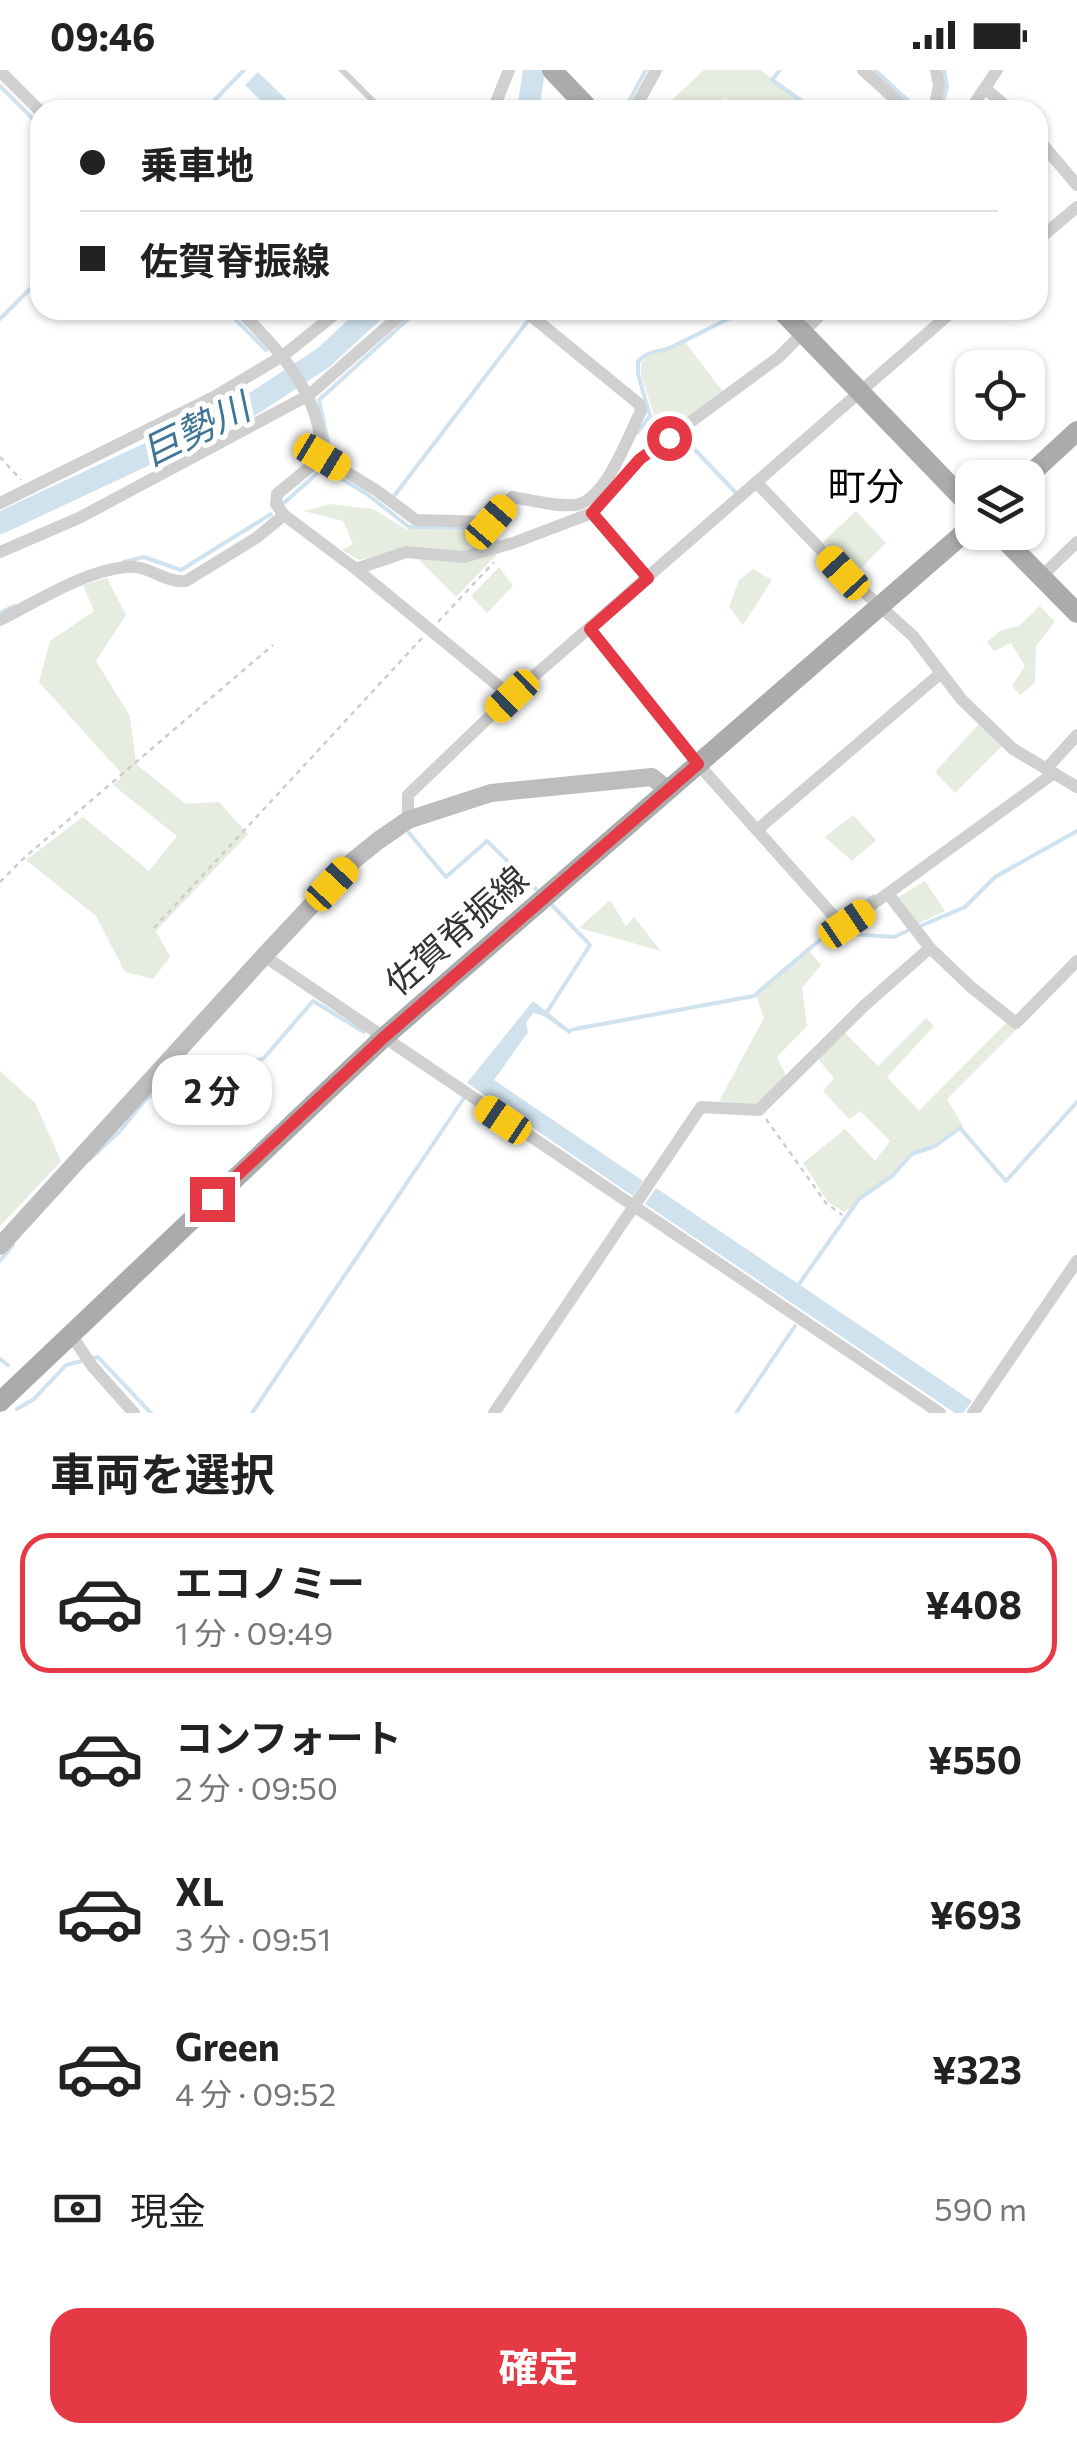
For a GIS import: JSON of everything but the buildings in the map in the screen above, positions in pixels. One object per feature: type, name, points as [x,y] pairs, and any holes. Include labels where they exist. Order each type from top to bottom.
[{"type":"main road","points":[[553,72],[580,100]]},
{"type":"main road","points":[[791,320],[955,490]]},
{"type":"main road","points":[[1045,460],[1077,431]]},
{"type":"main road","name":"佐賀脊振線","points":[[0,1402],[75,1342],[383,1038],[955,541]]},
{"type":"main road","points":[[1014,550],[1077,613]]},
{"type":"street","points":[[0,70],[30,100]]},
{"type":"street","points":[[497,100],[508,70]]},
{"type":"street","points":[[640,100],[656,70]]},
{"type":"street","points":[[863,70],[896,100]]},
{"type":"street","points":[[936,70],[936,100]]},
{"type":"street","points":[[978,100],[997,70]]},
{"type":"street","points":[[986,89],[999,100]]},
{"type":"street","points":[[1048,151],[1077,184]]},
{"type":"street","points":[[1048,232],[1077,207]]},
{"type":"street","points":[[249,320],[284,355],[308,391],[322,457],[416,520],[491,522],[512,497],[574,505],[589,500],[605,484],[640,411],[639,404],[536,320]]},
{"type":"street","points":[[0,503],[214,397],[284,355],[328,320]]},
{"type":"street","points":[[0,552],[79,518],[308,391],[394,320]]},
{"type":"street","points":[[356,569],[406,552],[464,557],[592,513],[640,459],[780,356],[815,320]]},
{"type":"street","points":[[408,820],[408,795],[512,696],[943,320]]},
{"type":"street","points":[[322,457],[277,494],[276,504],[284,516],[356,569],[512,696]]},
{"type":"street","points":[[757,483],[912,636],[962,700],[1013,749],[1077,788]]},
{"type":"street","points":[[592,513],[648,578]]},
{"type":"street","points":[[0,620],[89,577],[124,567],[145,568],[174,582],[186,580],[256,538],[284,516]]},
{"type":"street","points":[[1041,577],[1077,542]]},
{"type":"street","points":[[590,629],[698,764],[843,923],[890,894],[1051,770],[1077,735]]},
{"type":"street","points":[[757,830],[942,674]]},
{"type":"street","points":[[0,1246],[354,860],[408,820],[491,793],[652,778],[668,790]]},
{"type":"street","points":[[890,894],[930,948],[1016,1023],[1077,961]]},
{"type":"street","points":[[494,1413],[702,1107],[759,1110],[930,948]]},
{"type":"street","points":[[264,956],[466,1094],[640,1198],[940,1413]]},
{"type":"street","points":[[975,1411],[1077,1261]]},
{"type":"street","points":[[75,1342],[134,1413]]},
{"type":"lane","points":[[342,70],[372,100]]},
{"type":"path","points":[[0,457],[29,489]]},
{"type":"path","points":[[154,928],[512,543]]},
{"type":"path","points":[[0,882],[273,645]]},
{"type":"path","points":[[759,1110],[826,1203],[842,1215]]},
{"type":"shaded area","points":[[704,70],[760,70],[804,100],[726,98],[672,100]]},
{"type":"shaded area","points":[[685,342],[723,392],[678,426],[654,414],[641,376],[641,362]]},
{"type":"shaded area","points":[[330,504],[373,509],[406,529],[495,530],[500,542],[465,554],[404,548],[360,560],[342,550],[353,544],[343,521],[304,511]]},
{"type":"shaded area","points":[[856,511],[886,543],[855,574],[823,542]]},
{"type":"shaded area","points":[[499,552],[456,597],[418,559]]},
{"type":"shaded area","points":[[499,567],[513,586],[487,613],[471,596]]},
{"type":"shaded area","points":[[753,569],[772,580],[743,625],[729,607],[739,580]]},
{"type":"shaded area","points":[[107,578],[126,615],[96,661],[130,716],[136,764],[186,804],[219,802],[248,834],[156,931],[170,957],[153,979],[125,972],[96,916],[26,860],[83,817],[149,871],[177,836],[113,785],[123,775],[39,682],[50,641],[94,611],[83,585]]},
{"type":"shaded area","points":[[1040,606],[1055,622],[1036,646],[1035,683],[1020,695],[1012,686],[1025,666],[1011,643],[994,651],[987,642],[1001,630],[1019,626]]},
{"type":"shaded area","points":[[980,723],[1003,745],[955,793],[935,772]]},
{"type":"shaded area","points":[[853,815],[876,840],[852,861],[825,837]]},
{"type":"shaded area","points":[[925,881],[945,911],[917,924],[897,898]]},
{"type":"shaded area","points":[[610,900],[626,926],[634,917],[661,951],[579,928]]},
{"type":"shaded area","points":[[807,948],[821,965],[802,988],[807,1026],[777,1057],[786,1076],[755,1106],[719,1101],[764,1018],[755,992]]},
{"type":"shaded area","points":[[926,1018],[934,1026],[887,1077],[919,1111],[1007,1022],[1017,1029],[947,1099],[963,1126],[935,1146],[912,1154],[892,1176],[844,1212],[828,1202],[803,1163],[845,1129],[875,1161],[890,1141],[860,1111],[849,1119],[823,1091],[834,1078],[818,1059],[845,1033],[878,1066]]},
{"type":"shaded area","points":[[0,1071],[35,1103],[61,1161],[0,1226]]},
{"type":"water","points":[[258,72],[287,100],[260,100],[245,85]]},
{"type":"water","points":[[533,1001],[569,1029],[582,1025],[569,1034],[533,1013],[526,1023],[528,1032],[494,1080],[643,1181],[633,1196],[467,1083]]},
{"type":"water","points":[[656,1188],[972,1401],[963,1413],[955,1413],[645,1204]]},
{"type":"waterway","points":[[215,100],[244,70]]},
{"type":"waterway","name":"巨勢川","points":[[530,100],[534,70]]},
{"type":"waterway","points":[[630,100],[646,70]]},
{"type":"waterway","points":[[780,70],[772,80],[800,100]]},
{"type":"waterway","points":[[875,70],[907,100]]},
{"type":"waterway","points":[[944,70],[947,86],[944,100]]},
{"type":"waterway","points":[[0,86],[30,116]]},
{"type":"waterway","points":[[0,319],[30,289]]},
{"type":"waterway","points":[[236,320],[266,350]]},
{"type":"waterway","name":"巨勢川","points":[[0,523],[248,407],[323,358],[364,320]]},
{"type":"waterway","points":[[331,456],[319,400],[407,320]]},
{"type":"waterway","points":[[637,433],[650,416],[638,361],[727,320]]},
{"type":"waterway","points":[[394,496],[527,322]]},
{"type":"waterway","points":[[650,416],[670,427]]},
{"type":"waterway","points":[[680,434],[736,493]]},
{"type":"waterway","points":[[284,503],[323,468],[367,494],[409,527],[472,528]]},
{"type":"waterway","points":[[487,528],[496,528],[515,503]]},
{"type":"waterway","points":[[124,562],[144,557],[181,570],[271,514]]},
{"type":"waterway","points":[[0,613],[14,606]]},
{"type":"waterway","points":[[918,927],[965,907],[995,877],[1077,831]]},
{"type":"waterway","points":[[409,833],[446,877],[487,841],[537,890]]},
{"type":"waterway","points":[[837,934],[844,916],[874,896]]},
{"type":"waterway","points":[[547,1012],[590,945],[552,905]]},
{"type":"waterway","points":[[575,1029],[754,996],[821,939],[851,934],[894,937],[909,930]]},
{"type":"waterway","points":[[89,1160],[146,1099],[167,1084],[213,1077],[264,1058],[313,1001],[364,1032]]},
{"type":"waterway","points":[[252,1413],[464,1098]]},
{"type":"waterway","points":[[799,1284],[859,1199],[892,1176],[912,1154],[935,1146],[960,1128],[1006,1181],[1077,1102]]},
{"type":"waterway","points":[[0,1261],[13,1245]]},
{"type":"waterway","points":[[736,1413],[795,1326]]},
{"type":"waterway","points":[[17,1409],[34,1399],[66,1365],[98,1357],[151,1413]]},
{"type":"waterway","points":[[0,1359],[8,1365]]},
{"type":"district","name":"町分","points":[[866,487]]},
{"type":"route","points":[[212,1199],[383,1038],[698,764],[590,629],[648,578],[592,513],[640,459],[669,438]]}]
